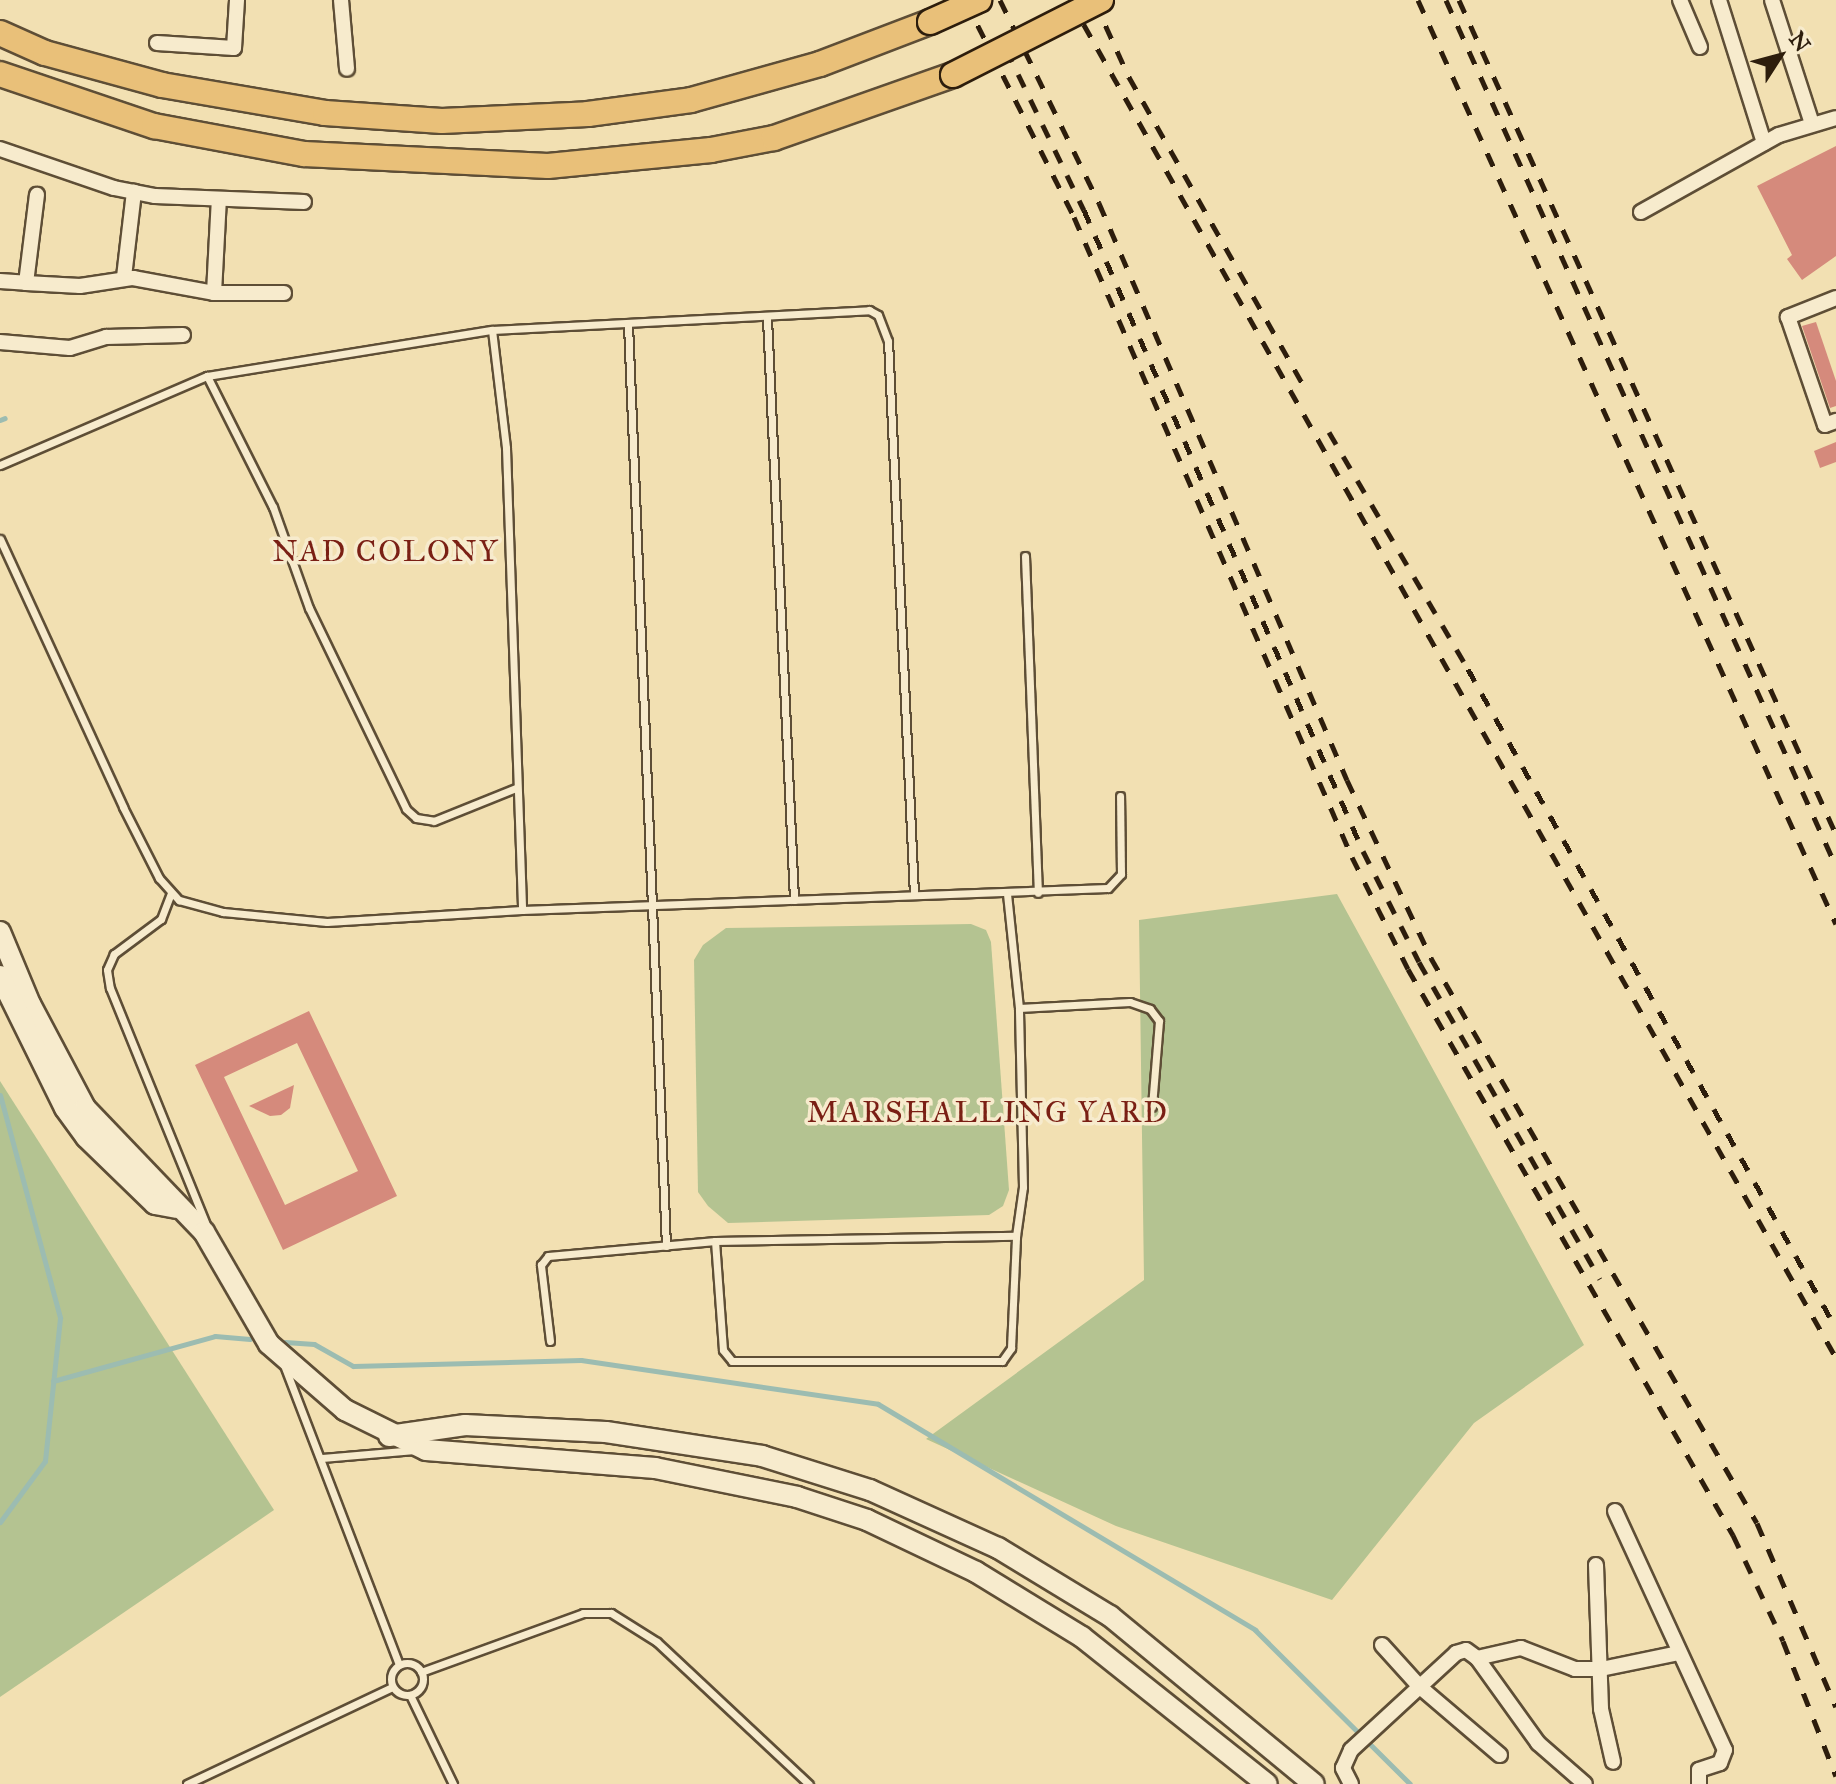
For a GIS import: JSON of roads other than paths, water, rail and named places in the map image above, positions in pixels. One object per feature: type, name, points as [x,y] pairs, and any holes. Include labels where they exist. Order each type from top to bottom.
[{"type":"main road","points":[[0,33],[45,53],[162,85],[325,113],[442,121],[588,114],[691,100],[820,64],[979,0]]},
{"type":"main road","points":[[0,74],[154,126],[304,154],[548,166],[711,150],[774,138],[953,75],[1101,0]]},
{"type":"street","points":[[157,43],[234,48],[237,0]]},
{"type":"street","points":[[341,0],[347,69]]},
{"type":"street","points":[[1680,0],[1700,47]]},
{"type":"street","points":[[1719,0],[1764,143]]},
{"type":"street","points":[[1772,0],[1812,124]]},
{"type":"street","points":[[1641,212],[1764,143],[1836,118]]},
{"type":"street","points":[[0,149],[134,192],[304,202]]},
{"type":"street","points":[[124,277],[134,192]]},
{"type":"street","points":[[26,283],[37,195]]},
{"type":"street","points":[[214,293],[219,199]]},
{"type":"street","points":[[0,281],[80,286],[124,277],[214,293],[284,293]]},
{"type":"street","points":[[1836,298],[1788,317],[1825,425],[1836,421]]},
{"type":"street","points":[[0,342],[70,348],[106,337],[183,335]]},
{"type":"street","points":[[0,932],[30,1004],[85,1108],[215,1247],[280,1356],[345,1410],[389,1436],[426,1450],[655,1468],[797,1497],[867,1520],[976,1572],[1082,1637],[1267,1784]]},
{"type":"street","points":[[0,976],[65,1108],[86,1137],[155,1204],[177,1208]]},
{"type":"street","points":[[389,1436],[465,1425],[606,1432],[762,1456],[870,1490],[998,1548],[1098,1608],[1223,1704],[1314,1784]]},
{"type":"street","points":[[1615,1511],[1725,1750],[1720,1763],[1699,1770],[1699,1784]]},
{"type":"street","points":[[1596,1565],[1601,1709],[1613,1762]]},
{"type":"street","points":[[1382,1645],[1420,1687],[1500,1755]]},
{"type":"street","points":[[1477,1658],[1521,1648],[1575,1669],[1601,1669],[1679,1653]]},
{"type":"street","points":[[1351,1784],[1343,1768],[1351,1750],[1460,1650],[1477,1658],[1538,1743],[1585,1784]]},
{"type":"lane","points":[[0,465],[207,376],[492,330],[767,318],[869,310],[885,324],[914,894]]},
{"type":"lane","points":[[767,318],[794,900]]},
{"type":"lane","points":[[628,324],[666,1246]]},
{"type":"lane","points":[[492,330],[506,448],[522,910]]},
{"type":"lane","points":[[207,376],[273,507],[309,608],[406,809],[416,818],[434,821],[516,788]]},
{"type":"lane","points":[[0,539],[123,807],[171,893],[194,907],[327,922],[522,910],[914,894],[1038,893],[1115,883],[1123,850],[1120,796]]},
{"type":"lane","points":[[1025,556],[1038,893]]},
{"type":"lane","points":[[171,893],[161,919],[114,954],[107,970],[215,1247]]},
{"type":"lane","points":[[715,1241],[723,1350],[732,1361],[1002,1361],[1011,1348],[1016,1236],[1023,1187],[1019,1008],[1007,893]]},
{"type":"lane","points":[[1019,1008],[1130,1002],[1150,1009],[1159,1021],[1152,1107]]},
{"type":"lane","points":[[550,1341],[542,1260],[576,1251],[715,1241],[1016,1236]]},
{"type":"lane","points":[[280,1356],[322,1458],[399,1665]]},
{"type":"lane","points":[[322,1458],[426,1450]]},
{"type":"lane","points":[[421,1672],[583,1613],[611,1613],[657,1642],[809,1784]]},
{"type":"lane","points":[[392,1687],[391,1674],[399,1665],[412,1664],[421,1672],[422,1685],[410,1695]]},
{"type":"lane","points":[[187,1784],[392,1687],[410,1695],[453,1784]]},
{"type":"waterway","points":[[0,420],[5,418]]},
{"type":"waterway","points":[[0,1095],[60,1318],[45,1461],[0,1522]]},
{"type":"waterway","points":[[53,1381],[215,1336],[250,1339]]},
{"type":"waterway","points":[[285,1342],[314,1344],[353,1366],[581,1360],[878,1404],[1255,1630],[1410,1784]]},
{"type":"railway","points":[[965,0],[1074,217],[1352,857],[1408,969],[1733,1535],[1783,1641],[1836,1776]]},
{"type":"railway","points":[[1000,0],[1099,203],[1347,780],[1431,958],[1757,1523],[1836,1707]]},
{"type":"railway","points":[[1070,0],[1836,1358]]},
{"type":"railway","points":[[1094,0],[1129,77],[1302,383]]},
{"type":"railway","points":[[1418,0],[1836,924]]},
{"type":"railway","points":[[1446,0],[1836,866]]},
{"type":"railway","points":[[1459,0],[1836,834]]},
{"type":"railway","points":[[1006,49],[1084,210],[1363,851],[1419,962],[1600,1279]]},
{"type":"railway","points":[[1329,432],[1468,669],[1836,1328]]},
{"type":"district","name":"NAD COLONY","points":[[386,551]]},
{"type":"district","name":"MARSHALLING YARD","points":[[988,1112]]}]
